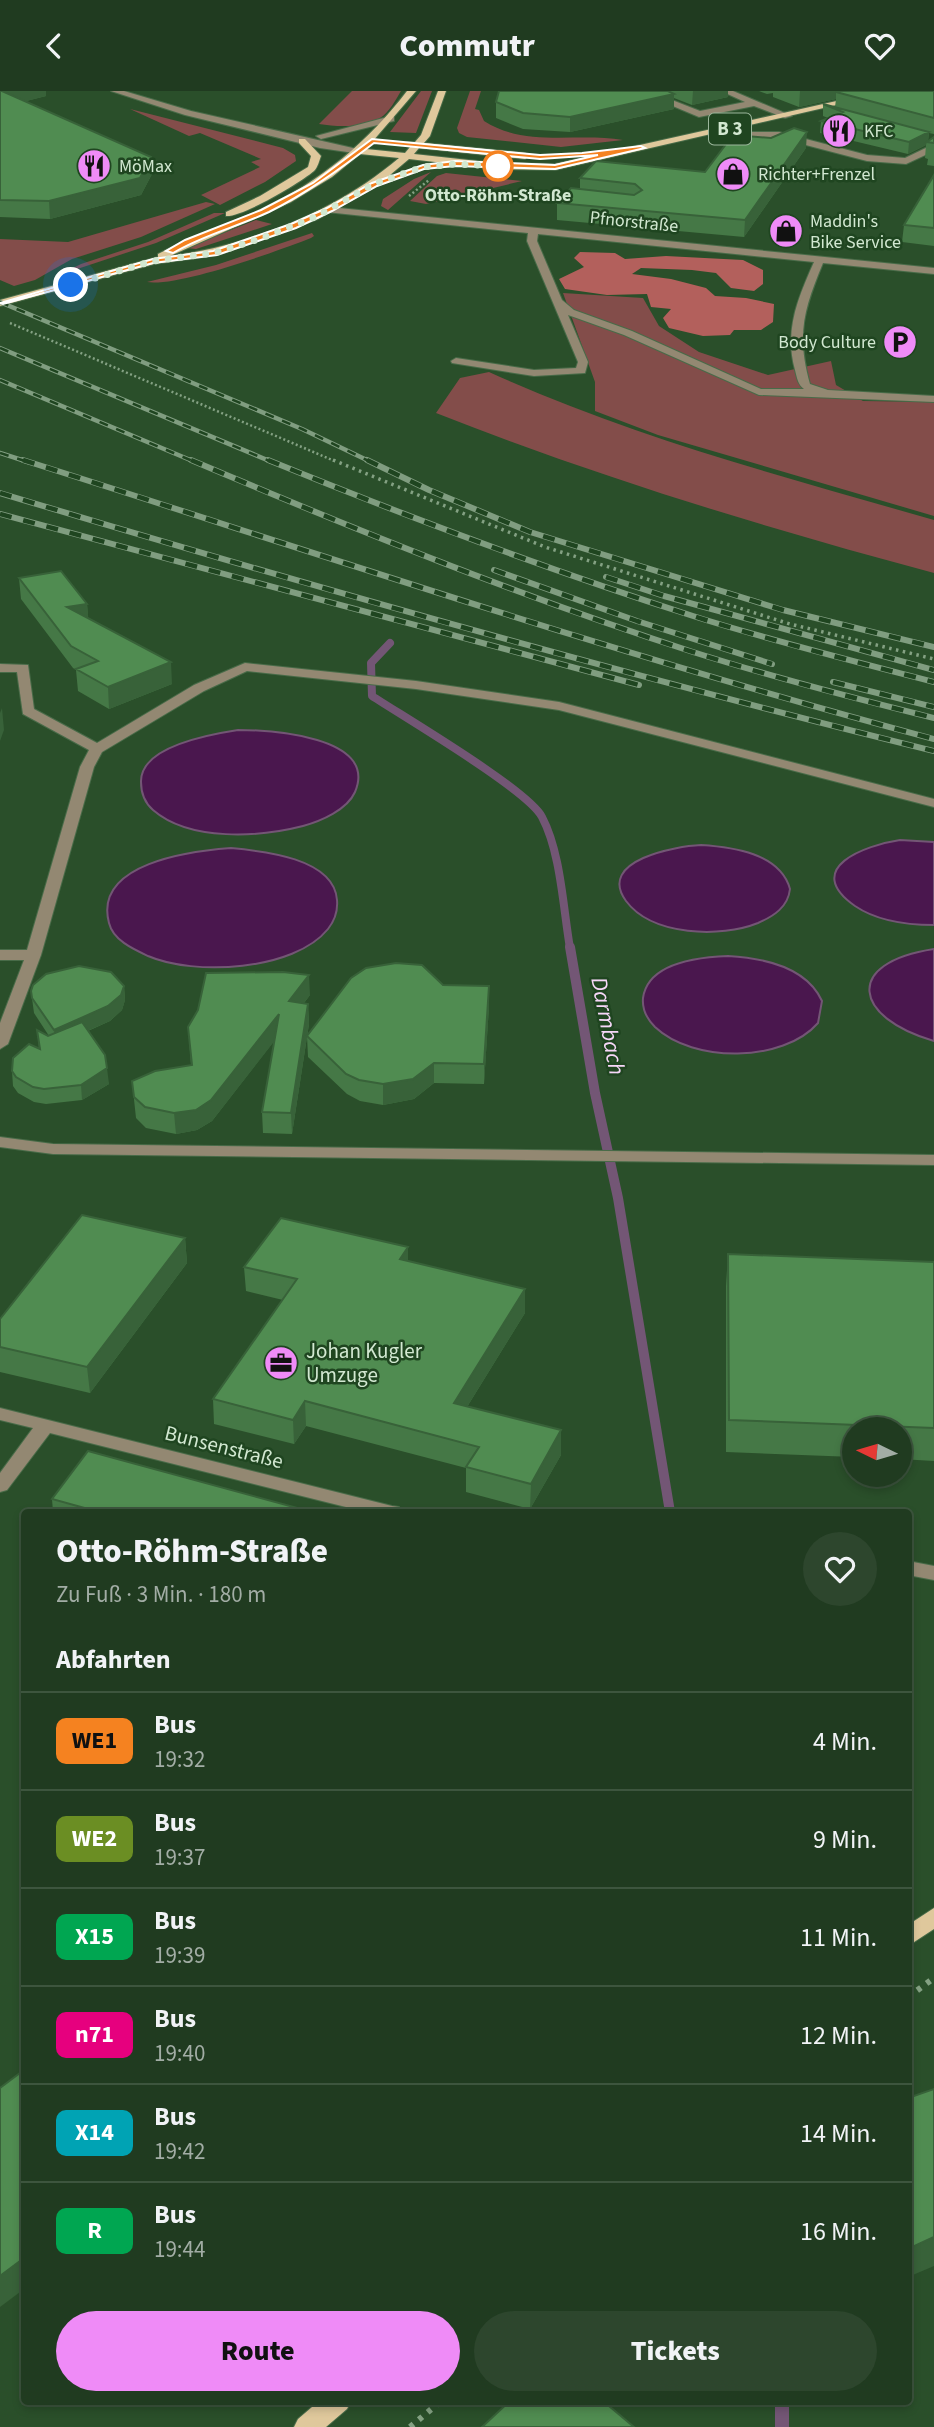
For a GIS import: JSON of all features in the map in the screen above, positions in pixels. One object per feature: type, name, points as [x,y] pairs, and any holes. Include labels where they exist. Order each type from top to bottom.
[{"type":"main road","points":[[153,261],[188,241],[282,202],[315,184],[372,141],[412,91]]},
{"type":"main road","points":[[0,303],[153,261],[214,253],[283,230],[330,210],[374,184],[419,145],[442,91]]},
{"type":"main road","name":"B 3","points":[[418,169],[444,164],[555,167],[893,91]]},
{"type":"main road","points":[[188,241],[193,230],[262,198],[312,168],[316,156],[302,141]]},
{"type":"main road","points":[[372,141],[384,142]]},
{"type":"main road","name":"B 3","points":[[395,143],[553,157],[641,148]]},
{"type":"main road","points":[[361,151],[477,164]]},
{"type":"main road","points":[[374,184],[407,173]]},
{"type":"main road","points":[[282,202],[330,210]]},
{"type":"main road","points":[[912,1934],[934,1917]]},
{"type":"main road","points":[[307,2427],[333,2405]]},
{"type":"street","points":[[115,91],[188,114],[302,141],[361,151]]},
{"type":"street","points":[[641,91],[699,114],[755,103]]},
{"type":"street","points":[[725,91],[788,116]]},
{"type":"street","points":[[817,109],[833,113]]},
{"type":"street","points":[[321,136],[391,119]]},
{"type":"street","points":[[260,130],[372,141]]},
{"type":"street","points":[[722,131],[734,134],[779,135],[867,157],[906,161],[934,147]]},
{"type":"street","name":"Pfnorstraße","points":[[330,210],[520,225],[533,230],[625,235],[934,271]]},
{"type":"street","points":[[456,361],[501,370],[548,373],[581,371],[583,362],[532,241],[533,230]]},
{"type":"street","points":[[820,259],[797,313],[795,355],[805,386],[827,393]]},
{"type":"street","points":[[555,299],[570,312],[628,333],[759,392],[934,399]]},
{"type":"street","points":[[0,667],[23,669],[28,711],[97,749]]},
{"type":"street","points":[[0,1044],[33,955],[87,767],[97,749],[199,688],[245,667],[416,685],[559,706],[934,803]]},
{"type":"street","points":[[0,955],[33,955]]},
{"type":"street","points":[[0,1142],[53,1149],[934,1160]]},
{"type":"street","name":"Bunsenstraße","points":[[0,1414],[380,1509]]},
{"type":"street","points":[[0,1486],[45,1426]]},
{"type":"street","points":[[912,1569],[934,1573]]},
{"type":"path","points":[[402,201],[430,179]]},
{"type":"path","points":[[448,200],[498,188]]},
{"type":"path","points":[[0,319],[427,500],[545,547],[790,624],[934,659]]},
{"type":"path","points":[[912,1994],[934,1978]]},
{"type":"path","points":[[410,2427],[436,2405]]},
{"type":"shaded area","points":[[352,91],[401,91],[386,113],[366,124],[319,124]]},
{"type":"shaded area","points":[[421,91],[432,91],[416,133],[390,132]]},
{"type":"shaded area","points":[[470,91],[481,91],[475,109],[479,110],[484,121],[500,129],[534,137],[623,140],[561,147],[467,137],[459,133],[457,128]]},
{"type":"shaded area","points":[[130,109],[283,148],[295,155],[296,161],[265,182],[220,205],[201,195],[260,167],[251,162],[261,159],[200,133],[189,136]]},
{"type":"shaded area","points":[[431,172],[388,210],[381,206],[383,199],[414,179]]},
{"type":"shaded area","points":[[446,173],[522,181],[426,204],[410,201],[437,176]]},
{"type":"shaded area","points":[[206,202],[215,204],[141,237],[72,259],[35,280],[14,286],[0,280],[0,239],[68,242]]},
{"type":"shaded area","points":[[214,213],[225,213],[156,243],[59,275],[81,264],[148,242]]},
{"type":"shaded area","points":[[256,220],[272,224],[196,249],[186,248]]},
{"type":"shaded area","points":[[312,233],[314,236],[311,238],[228,267],[181,279],[147,282],[216,265]]},
{"type":"shaded area","points":[[580,252],[615,253],[625,259],[666,256],[743,260],[763,270],[763,284],[754,291],[731,288],[716,273],[641,268],[632,274],[671,279],[706,288],[715,296],[746,298],[774,304],[773,322],[761,330],[734,330],[730,335],[703,336],[669,328],[663,318],[671,309],[651,307],[647,294],[607,295],[565,289],[559,279],[584,267],[574,258]]},
{"type":"shaded area","points":[[563,293],[643,298],[659,326],[699,352],[768,375],[831,361],[836,385],[863,401],[934,402],[934,516],[658,435],[595,411],[595,382]]},
{"type":"shaded area","points":[[489,372],[598,417],[653,436],[934,520],[934,573],[683,500],[559,459],[436,413],[460,378]]},
{"type":"shaded area","points":[[238,730],[295,735],[337,748],[351,759],[358,773],[355,792],[340,809],[318,821],[267,833],[226,834],[186,828],[168,820],[150,807],[144,797],[141,782],[144,770],[152,759],[179,744]]},
{"type":"shaded area","points":[[900,840],[934,842],[934,925],[893,921],[864,911],[840,892],[834,880],[844,861],[857,853]]},
{"type":"shaded area","points":[[701,845],[740,850],[776,867],[785,877],[790,889],[783,906],[775,914],[758,923],[743,928],[707,932],[688,931],[652,921],[638,913],[626,901],[620,887],[622,875],[630,866],[659,852]]},
{"type":"shaded area","points":[[231,848],[261,851],[295,859],[324,875],[333,886],[337,900],[335,915],[328,929],[312,943],[292,954],[243,966],[216,967],[191,966],[148,956],[124,943],[111,929],[108,903],[116,886],[130,874],[171,857]]},
{"type":"shaded area","points":[[934,949],[934,1041],[907,1031],[887,1019],[875,1005],[870,992],[872,978],[884,966],[904,956]]},
{"type":"shaded area","points":[[728,956],[769,962],[805,979],[822,1001],[818,1023],[803,1036],[783,1046],[738,1053],[714,1052],[692,1047],[671,1039],[655,1027],[646,1014],[643,998],[647,986],[655,976],[665,969],[691,960]]},
{"type":"building","points":[[0,91],[151,157],[140,178],[49,201],[0,200]]},
{"type":"building","points":[[499,91],[668,91],[674,94],[570,117],[523,113],[496,102]]},
{"type":"building","points":[[934,91],[934,118],[836,92]]},
{"type":"building","points":[[823,104],[929,132],[909,142],[821,121],[843,112]]},
{"type":"building","points":[[794,128],[807,132],[745,220],[557,203],[571,188],[634,195],[642,190],[635,184],[580,178],[596,161],[705,172],[733,135],[771,138]]},
{"type":"building","points":[[934,175],[934,228],[904,225]]},
{"type":"building","points":[[61,571],[87,604],[67,607],[171,662],[108,687],[76,669],[98,661],[71,646],[19,578]]},
{"type":"building","points":[[396,963],[422,965],[443,985],[489,986],[484,1064],[434,1063],[413,1079],[383,1084],[359,1080],[346,1074],[307,1036],[351,978],[366,968]]},
{"type":"building","points":[[79,966],[111,972],[124,986],[121,995],[108,1006],[54,1030],[32,998],[33,985],[46,974]]},
{"type":"building","points":[[283,972],[309,975],[289,1001],[308,1004],[291,1113],[262,1112],[279,1014],[211,1100],[196,1110],[174,1113],[145,1107],[134,1097],[132,1081],[155,1071],[192,1065],[188,1027],[198,1010],[206,973]]},
{"type":"building","points":[[82,1022],[105,1055],[107,1068],[81,1085],[44,1089],[33,1087],[16,1077],[12,1071],[13,1058],[29,1044],[40,1049],[37,1030],[48,1036]]},
{"type":"building","points":[[82,1215],[185,1238],[87,1367],[0,1347],[0,1319]]},
{"type":"building","points":[[281,1218],[408,1247],[400,1259],[525,1289],[454,1403],[561,1430],[531,1484],[466,1467],[479,1447],[305,1401],[293,1420],[213,1399],[297,1279],[244,1267]]},
{"type":"building","points":[[728,1254],[934,1262],[934,1428],[912,1427],[912,1417],[842,1417],[842,1424],[729,1420]]},
{"type":"building","points":[[88,1451],[301,1509],[88,1509],[52,1499]]},
{"type":"building","points":[[21,2072],[21,2260],[0,2276],[0,2088]]},
{"type":"building","points":[[934,2089],[934,2237],[912,2247],[912,2097]]},
{"type":"building","points":[[506,2405],[608,2405],[634,2427],[482,2427]]},
{"type":"waterway","name":"Darmbach","points":[[390,643],[371,663],[372,696],[490,772],[532,805],[542,817],[557,864],[570,948]]},
{"type":"waterway","name":"Darmbach","points":[[570,947],[595,1093],[618,1198],[670,1509]]},
{"type":"waterway","name":"Darmbach","points":[[782,2405],[782,2427]]},
{"type":"railway","points":[[0,302],[302,429],[371,462]]},
{"type":"railway","points":[[0,348],[272,462]]},
{"type":"railway","points":[[0,380],[195,462]]},
{"type":"railway","points":[[0,453],[28,462]]},
{"type":"railway","points":[[23,460],[705,675],[934,739]]},
{"type":"railway","points":[[191,460],[440,562],[629,631],[753,670],[934,718]]},
{"type":"railway","points":[[268,460],[479,542],[639,598],[753,634],[934,682]]},
{"type":"railway","points":[[367,460],[429,490],[530,532],[783,610],[934,647]]},
{"type":"railway","points":[[0,493],[466,628],[934,751]]},
{"type":"railway","points":[[0,514],[639,685]]},
{"type":"railway","points":[[494,570],[637,621],[772,664]]},
{"type":"railway","points":[[606,577],[664,596],[934,670]]},
{"type":"railway","points":[[833,682],[934,707]]},
{"type":"bus line","name":"WE1","points":[[0,303],[153,261],[214,253],[315,217],[374,184],[423,167],[455,164],[569,166],[641,148],[540,157],[372,141],[343,166],[315,184],[263,212],[188,241],[170,251]]},
{"type":"place","name":"KFC","points":[[839,131]]},
{"type":"place","name":"MöMax","points":[[94,166]]},
{"type":"place","name":"Otto-Röhm-Straße","points":[[498,166]]},
{"type":"place","name":"Richter+Frenzel","points":[[733,174]]},
{"type":"place","name":"Maddin's Bike Service","points":[[786,231]]},
{"type":"place","name":"Body Culture","points":[[900,342]]},
{"type":"place","name":"Johan Kugler Umzuge","points":[[281,1363]]},
{"type":"route","points":[[71,285],[153,261],[214,253],[259,239],[315,217],[374,184],[423,167],[455,164],[498,166]]}]
